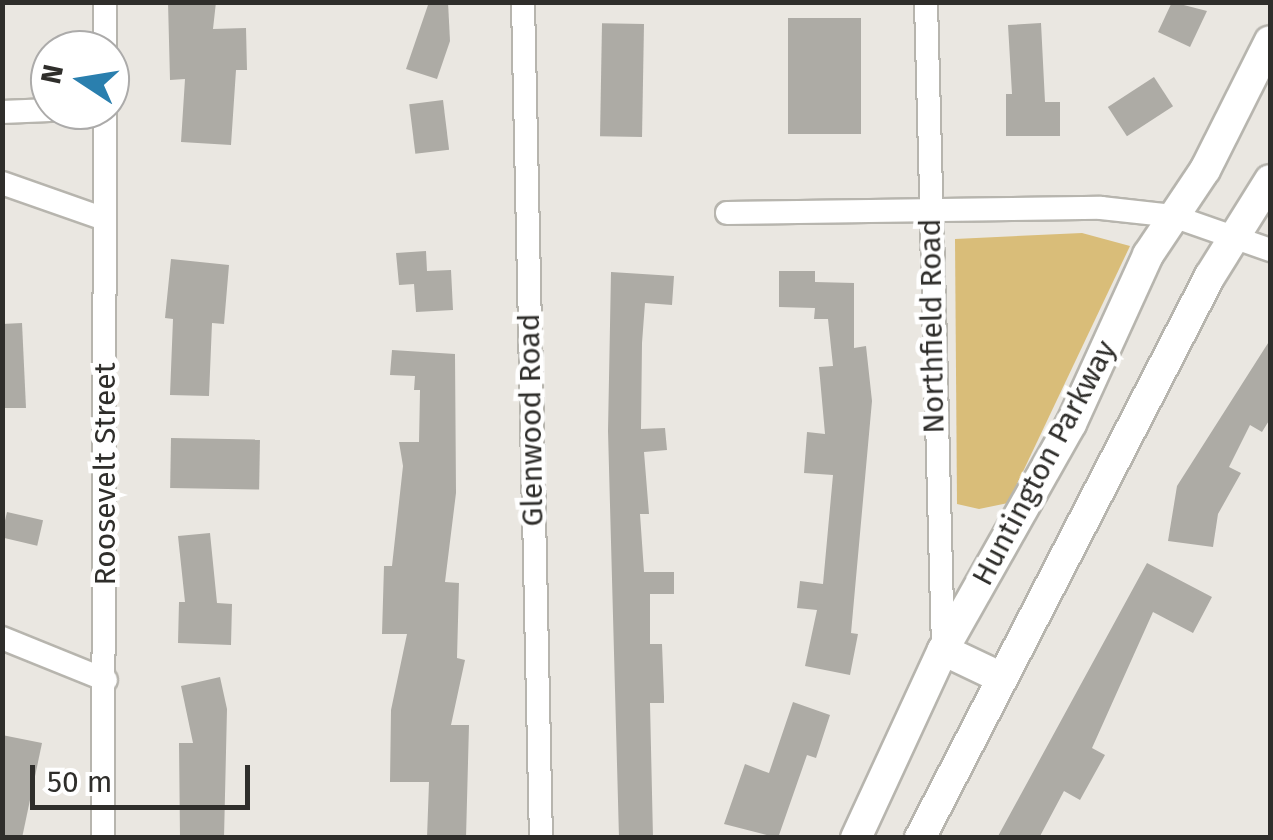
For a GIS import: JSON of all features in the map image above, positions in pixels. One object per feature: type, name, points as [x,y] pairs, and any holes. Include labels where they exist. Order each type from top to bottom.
[{"type":"street","points":[[105,2],[106,30]]},
{"type":"street","name":"Glenwood Road","points":[[522,2],[541,838]]},
{"type":"street","name":"Northfield Road","points":[[926,2],[944,650]]},
{"type":"street","name":"Huntington Parkway","points":[[856,838],[944,650],[1071,424],[1131,288],[1204,170],[1270,41]]},
{"type":"street","points":[[2,112],[30,111]]},
{"type":"street","name":"Roosevelt Street","points":[[103,838],[106,130]]},
{"type":"street","name":"Huntington Parkway","points":[[920,838],[1234,235],[1270,180]]},
{"type":"street","points":[[2,183],[104,219]]},
{"type":"street","points":[[727,213],[1101,208],[1173,216],[1270,250]]},
{"type":"street","points":[[2,638],[106,680]]},
{"type":"street","points":[[944,650],[1002,678]]},
{"type":"shaded area","points":[[1082,233],[1130,246],[1008,503],[979,509],[957,504],[955,239]]},
{"type":"building","points":[[168,2],[216,2],[213,29],[246,28],[247,70],[236,70],[231,145],[181,142],[185,79],[170,80]]},
{"type":"building","points":[[429,2],[448,2],[450,41],[437,79],[406,69]]},
{"type":"building","points":[[1172,2],[1207,11],[1190,47],[1158,32]]},
{"type":"building","points":[[788,18],[861,18],[861,134],[788,134]]},
{"type":"building","points":[[602,23],[644,24],[642,137],[600,136]]},
{"type":"building","points":[[1041,23],[1045,102],[1060,102],[1060,136],[1006,136],[1006,94],[1012,94],[1008,25]]},
{"type":"building","points":[[1154,77],[1173,106],[1127,136],[1108,107]]},
{"type":"building","points":[[443,100],[449,150],[415,154],[409,104]]},
{"type":"building","points":[[426,251],[427,271],[451,270],[453,310],[416,312],[414,284],[399,285],[396,253]]},
{"type":"building","points":[[171,259],[229,265],[224,324],[212,323],[209,396],[170,395],[173,319],[165,318]]},
{"type":"building","points":[[779,271],[815,271],[815,282],[854,283],[854,348],[866,346],[872,401],[851,633],[858,634],[850,675],[805,666],[817,610],[797,608],[800,581],[823,584],[833,475],[804,473],[807,432],[825,434],[819,367],[833,366],[828,319],[814,319],[815,308],[779,307]]},
{"type":"building","points":[[611,272],[674,276],[672,305],[645,303],[642,343],[641,429],[665,428],[667,450],[644,452],[649,514],[640,514],[644,572],[674,572],[674,594],[650,594],[650,644],[662,644],[664,697],[664,703],[650,703],[653,838],[619,838],[608,431]]},
{"type":"building","points":[[22,323],[26,408],[2,408],[2,324]]},
{"type":"building","points":[[1270,340],[1270,419],[1262,432],[1250,425],[1229,467],[1241,473],[1218,514],[1213,547],[1168,541],[1177,486]]},
{"type":"building","points":[[392,350],[455,354],[456,493],[445,582],[459,583],[457,658],[465,660],[451,725],[469,725],[466,838],[427,838],[429,782],[390,782],[391,710],[407,634],[382,634],[384,566],[392,566],[403,466],[399,442],[419,442],[420,390],[414,390],[415,376],[390,375]]},
{"type":"building","points":[[171,438],[260,440],[259,490],[170,488]]},
{"type":"building","points":[[7,512],[43,520],[37,546],[2,538]]},
{"type":"building","points":[[210,533],[217,603],[232,604],[231,645],[178,643],[179,602],[185,602],[178,536]]},
{"type":"building","points":[[1147,563],[1212,597],[1193,633],[1153,612],[1092,748],[1105,755],[1080,800],[1064,791],[1039,838],[997,838]]},
{"type":"building","points":[[220,677],[227,709],[224,838],[180,838],[179,743],[193,743],[181,686]]},
{"type":"building","points":[[793,702],[830,715],[816,758],[807,755],[778,838],[724,824],[745,764],[769,773]]},
{"type":"building","points":[[2,735],[42,743],[22,838],[2,838]]}]
